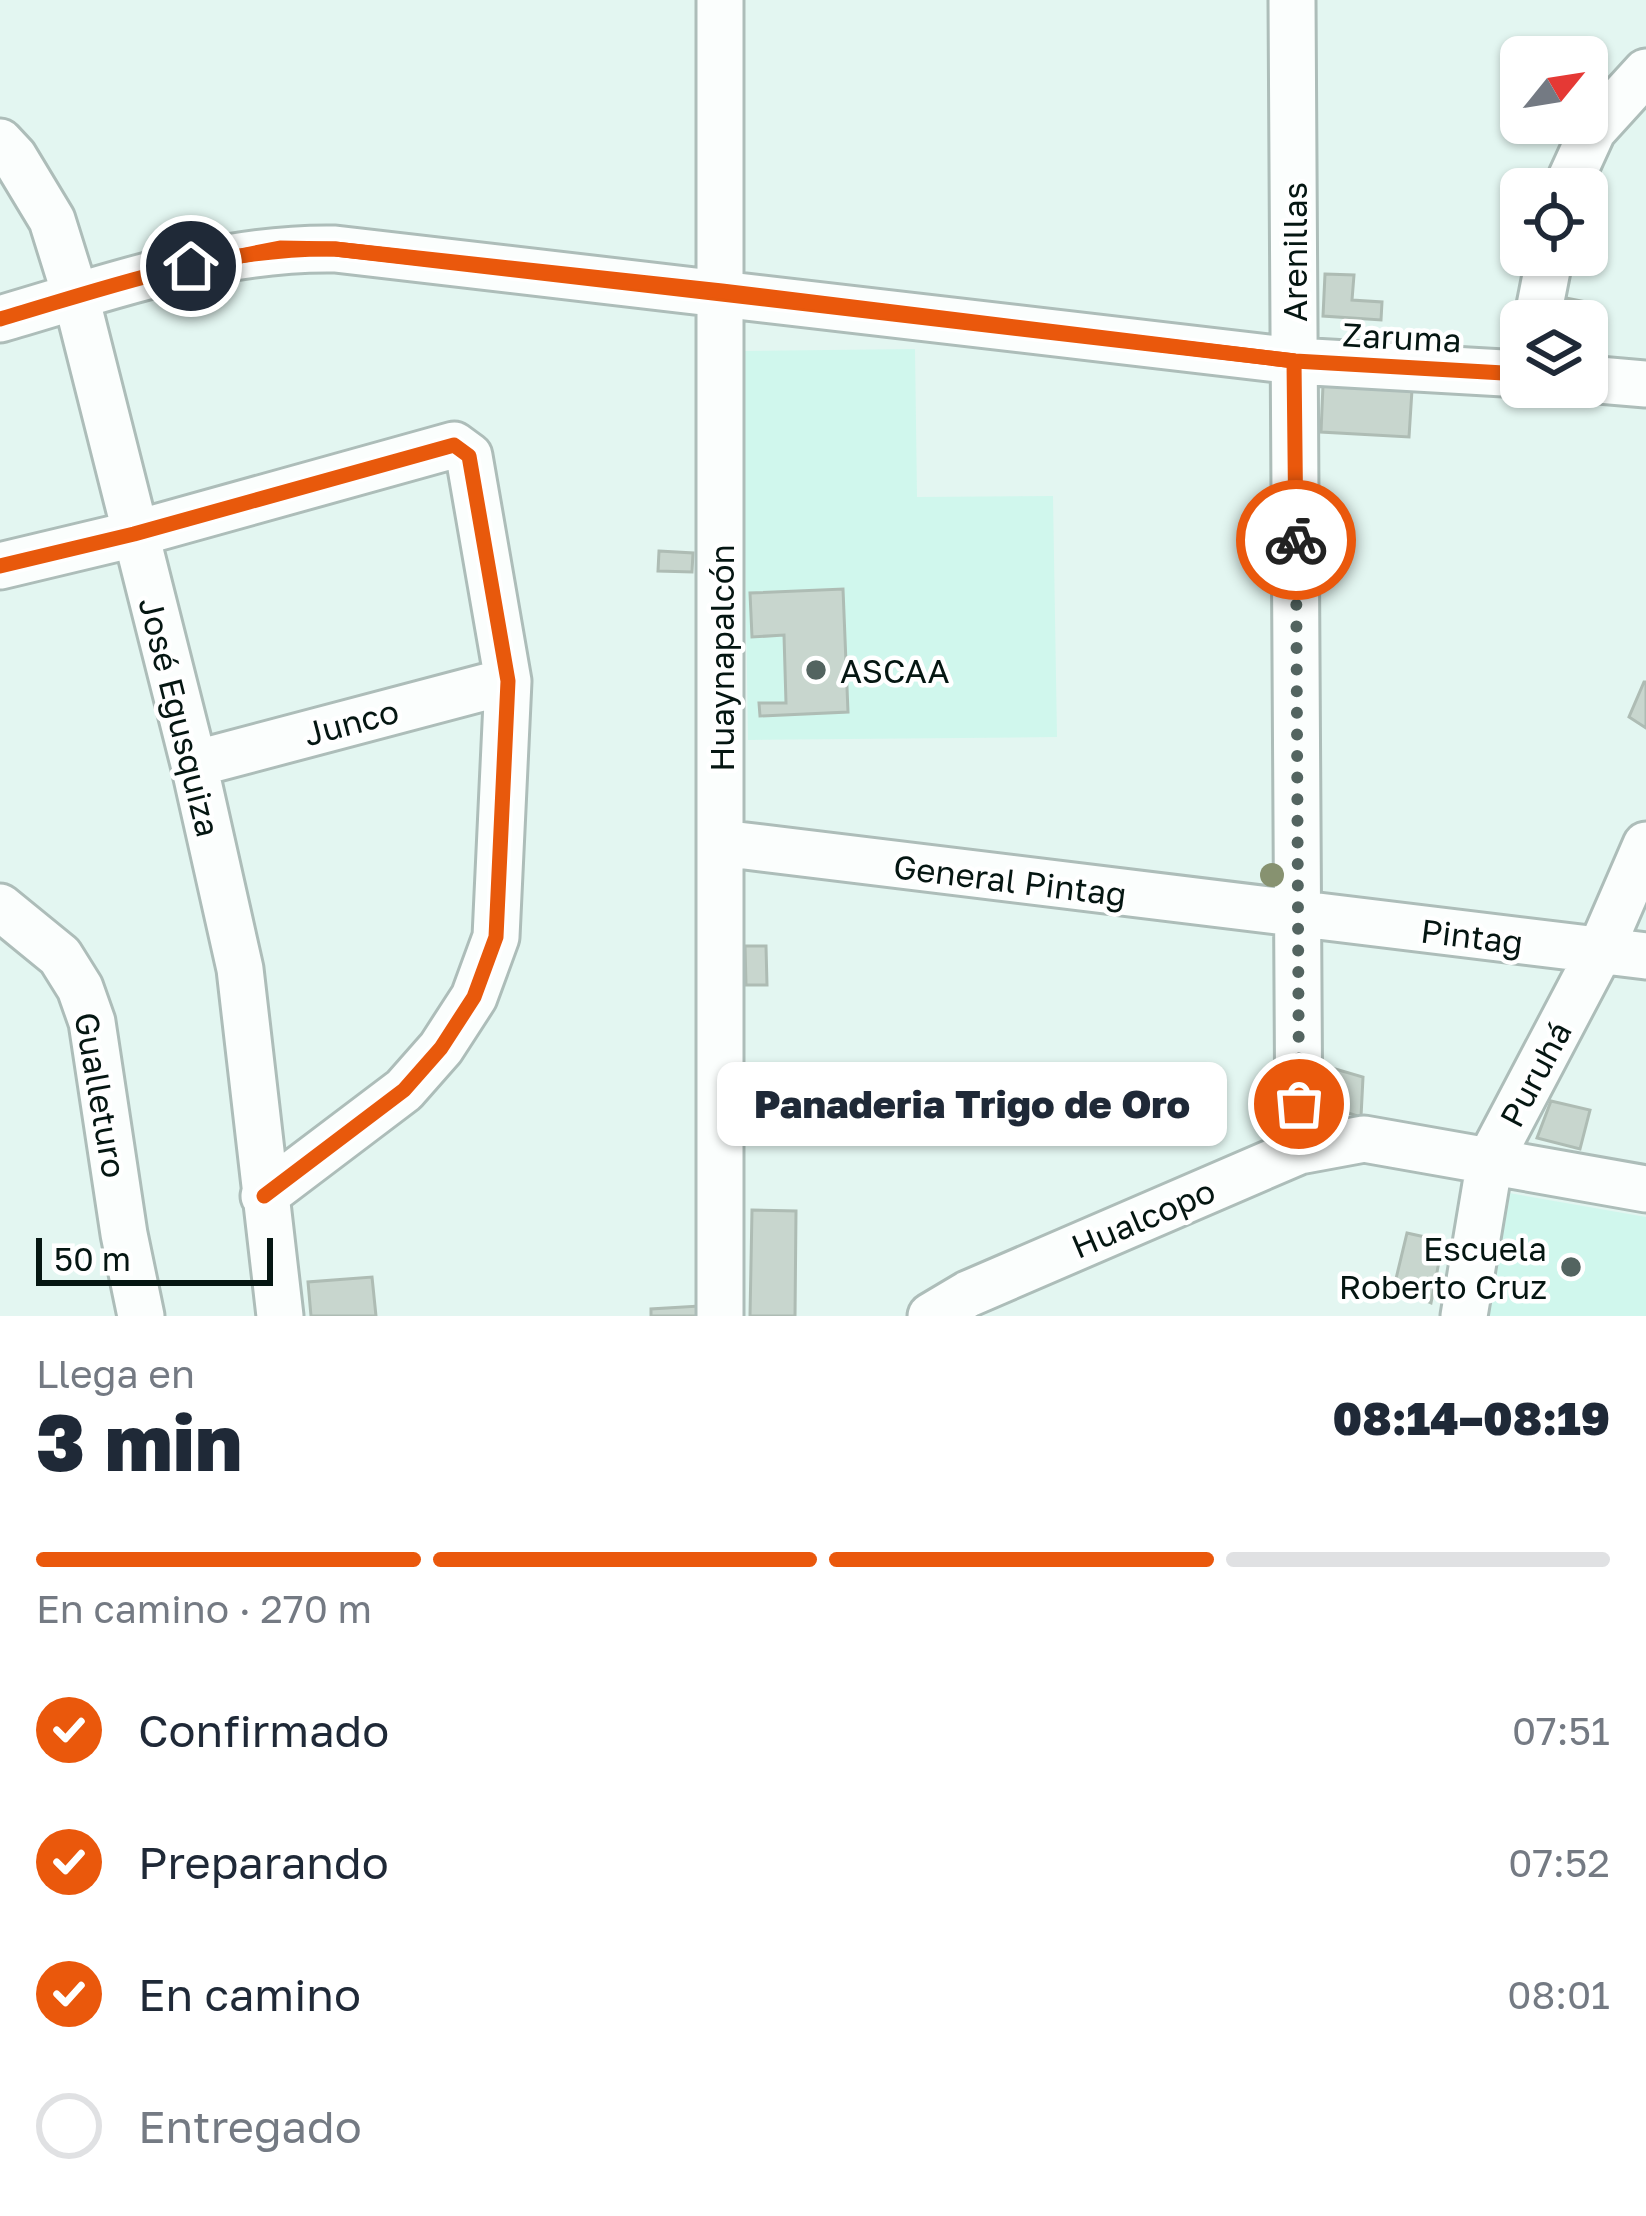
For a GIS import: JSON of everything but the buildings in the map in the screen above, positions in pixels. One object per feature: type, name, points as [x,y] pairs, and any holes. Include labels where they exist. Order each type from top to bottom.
[{"type":"street","name":"Huaynapalcón","points":[[720,0],[720,1316]]},
{"type":"street","name":"Arenillas","points":[[1292,0],[1299,1151]]},
{"type":"street","points":[[1576,168],[1593,130],[1646,72]]},
{"type":"street","name":"José Egusquiza","points":[[0,142],[52,220],[76,297],[194,764],[240,969],[280,1316]]},
{"type":"street","name":"Zaruma","points":[[0,319],[230,255],[280,248],[335,249],[1294,361],[1500,373]]},
{"type":"street","points":[[1608,381],[1646,384]]},
{"type":"street","points":[[0,566],[134,535],[454,445],[470,456],[508,681],[496,937],[474,997],[441,1048],[404,1090],[264,1196]]},
{"type":"street","name":"Junco","points":[[194,764],[508,681]]},
{"type":"street","name":"General Pintag","points":[[722,843],[1298,916]]},
{"type":"street","name":"Puruhá","points":[[1464,1316],[1490,1160],[1600,951],[1646,844]]},
{"type":"street","name":"Gualleturo","points":[[0,908],[60,956],[80,988],[92,1022],[140,1316]]},
{"type":"street","name":"Pintag","points":[[1298,916],[1646,956]]},
{"type":"street","name":"Hualcopo","points":[[931,1316],[968,1294],[1299,1151],[1364,1139],[1646,1189]]},
{"type":"shaded area","points":[[915,349],[917,497],[1053,496],[1057,737],[748,740],[742,351]]},
{"type":"shaded area","name":"Escuela Roberto Cruz","points":[[1509,1193],[1646,1217],[1646,1316],[1488,1316]]},
{"type":"cycle path","points":[[0,319],[207,262],[335,249],[1295,361],[1500,373]]},
{"type":"cycle path","points":[[0,566],[454,445],[469,456],[508,681],[496,937],[474,997],[441,1048],[404,1090],[264,1196]]},
{"type":"way so far","points":[[1296,540],[1299,1104]]},
{"type":"place","name":"ASCAA","points":[[816,670]]},
{"type":"place","name":"Panaderia Trigo de Oro","points":[[1299,1104]]},
{"type":"place","name":"Escuela Roberto Cruz","points":[[1571,1267]]},
{"type":"route","points":[[191,266],[280,248],[335,249],[1294,361],[1296,540]]}]
